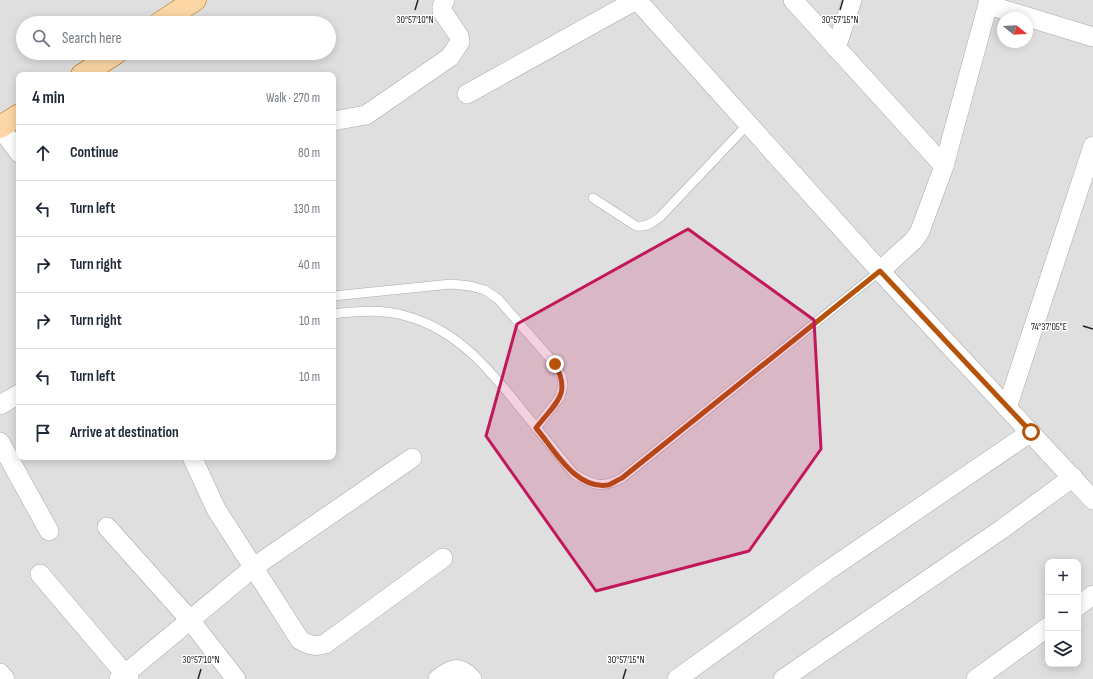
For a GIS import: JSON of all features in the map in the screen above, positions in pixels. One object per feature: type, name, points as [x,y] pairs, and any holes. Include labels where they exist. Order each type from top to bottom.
[{"type":"main road","points":[[171,16],[195,0]]},
{"type":"main road","points":[[91,72],[107,60]]},
{"type":"main road","points":[[0,127],[16,117]]},
{"type":"street","points":[[336,121],[366,115],[450,57],[460,42],[459,36],[442,11],[442,6],[445,0]]},
{"type":"street","points":[[467,94],[636,0],[880,271],[1007,408],[1086,487],[1002,529],[783,679]]},
{"type":"street","points":[[793,0],[944,166]]},
{"type":"street","points":[[836,48],[852,0]]},
{"type":"street","points":[[880,271],[914,240],[920,231],[944,166],[988,3],[1093,37]]},
{"type":"street","points":[[0,127],[16,149]]},
{"type":"street","points":[[1007,408],[1093,146]]},
{"type":"street","points":[[0,405],[16,396]]},
{"type":"street","points":[[677,679],[827,571],[1031,432]]},
{"type":"street","points":[[0,442],[49,531]]},
{"type":"street","points":[[40,574],[124,677],[254,567],[412,458]]},
{"type":"street","points":[[193,460],[216,509],[300,640],[308,645],[318,646],[325,644],[443,558]]},
{"type":"street","points":[[107,527],[190,620],[236,679]]},
{"type":"street","points":[[1081,604],[1093,595]]},
{"type":"street","points":[[976,679],[1045,629]]},
{"type":"street","points":[[438,679],[448,671],[458,670],[465,672],[472,679]]},
{"type":"street","points":[[0,673],[5,679]]},
{"type":"lane","points":[[593,198],[636,226],[643,227],[651,224],[748,124]]},
{"type":"lane","points":[[336,314],[376,312],[405,315],[453,337],[469,350],[493,374],[574,474],[588,482],[609,485],[622,478],[880,271]]},
{"type":"lane","points":[[336,296],[451,284],[470,286],[485,290],[504,305],[555,364],[562,377],[563,386],[560,397],[536,428]]},
{"type":"highlighted area","points":[[688,229],[814,320],[821,449],[749,551],[596,591],[486,436],[517,324]]},
{"type":"shaded area","points":[[0,0],[1093,0],[1093,679],[0,679]]},
{"type":"route","points":[[555,364],[562,377],[563,386],[560,397],[536,428],[574,474],[588,482],[599,485],[609,485],[622,478],[880,271],[1031,432]]}]
